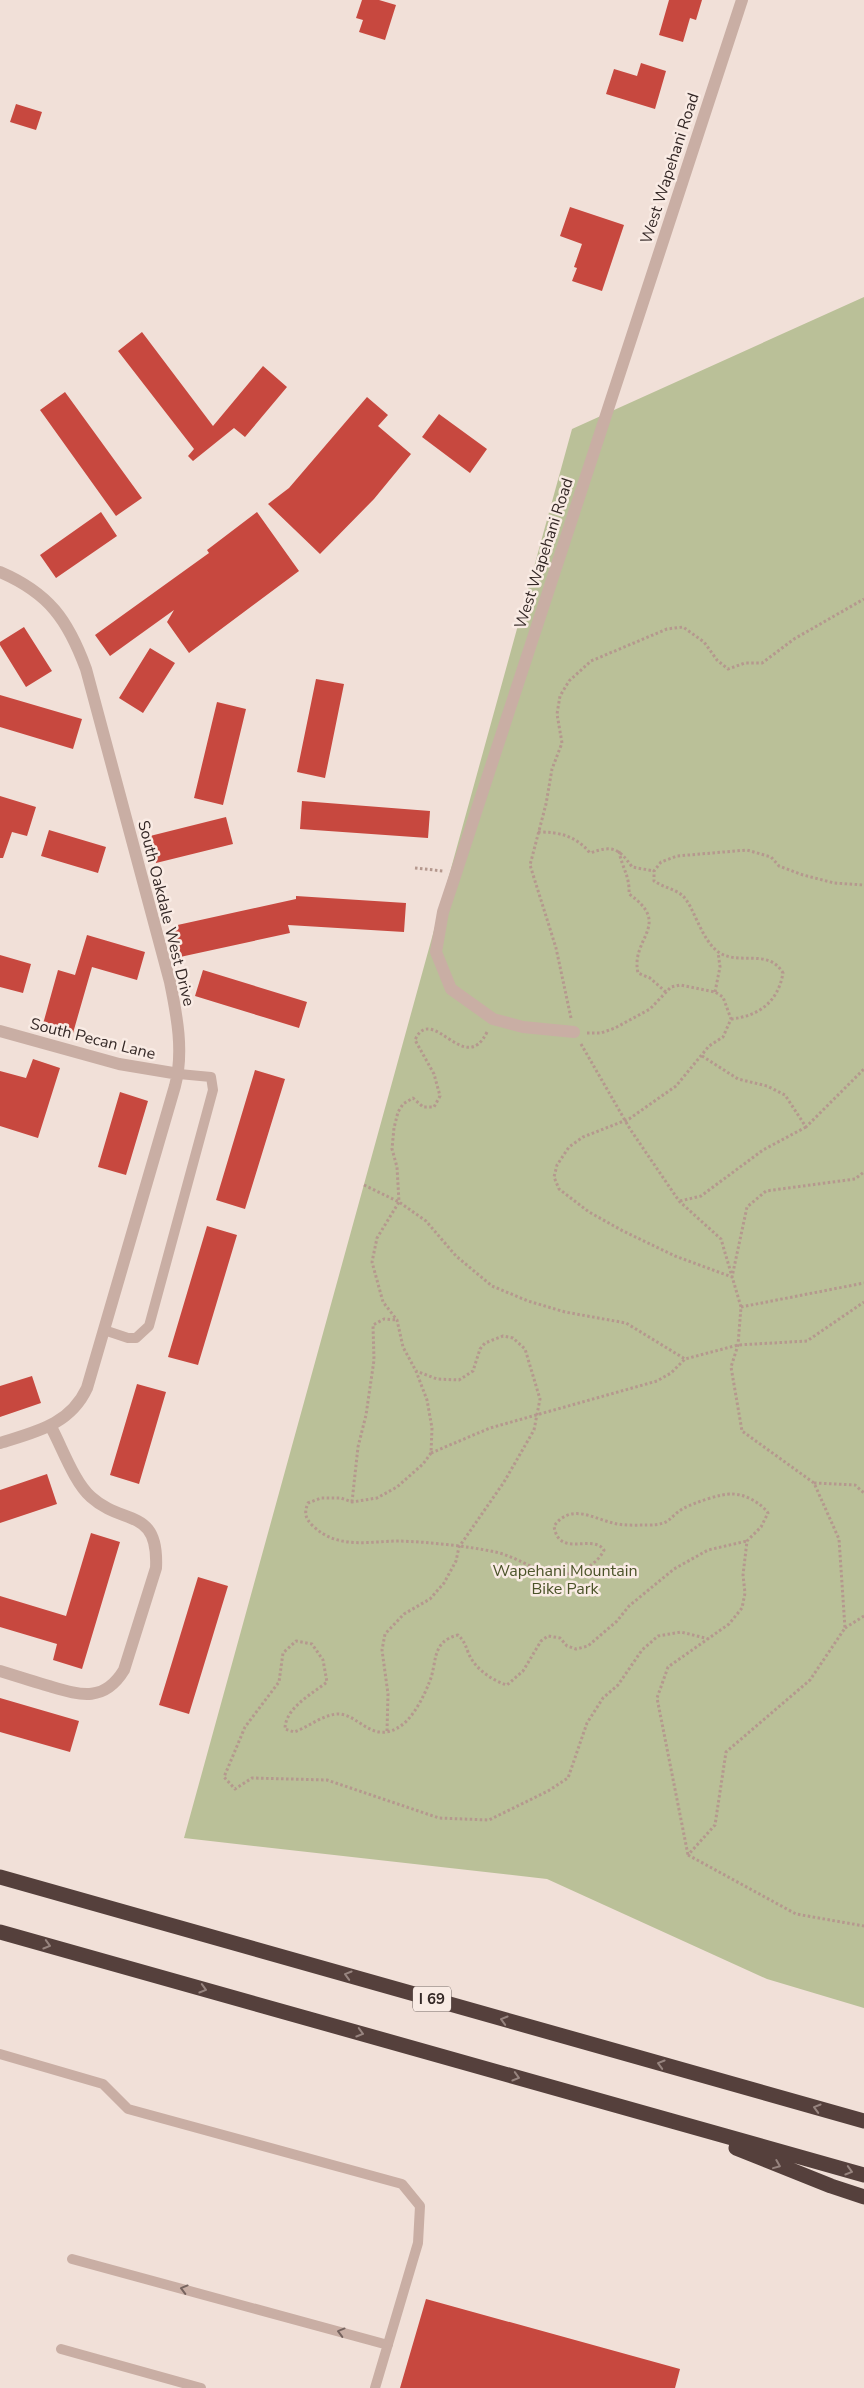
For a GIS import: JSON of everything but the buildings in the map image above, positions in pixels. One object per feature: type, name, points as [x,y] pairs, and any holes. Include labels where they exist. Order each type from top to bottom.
[{"type":"highway","name":"I 69","points":[[0,1877],[864,2121]]},
{"type":"highway","points":[[0,1932],[864,2175]]},
{"type":"highway","points":[[668,2120],[831,2186],[864,2197]]},
{"type":"street","name":"West Wapehani Road","points":[[574,1032],[523,1028],[493,1019],[451,989],[436,952],[443,912],[742,0]]},
{"type":"street","name":"South Oakdale West Drive","points":[[0,572],[22,582],[43,596],[63,617],[78,646],[86,669],[170,982],[176,1013],[178,1074],[97,1355],[81,1401],[69,1414],[52,1427]]},
{"type":"street","name":"South Pecan Lane","points":[[0,1031],[118,1064],[178,1074]]},
{"type":"street","points":[[0,1444],[52,1427],[80,1482],[91,1497],[145,1524],[153,1537],[157,1552],[156,1568],[124,1670],[111,1686],[92,1694],[78,1694],[0,1671]]},
{"type":"lane","points":[[104,1330],[128,1338],[136,1338],[149,1326],[213,1090],[210,1077],[178,1074]]},
{"type":"lane","points":[[0,2054],[103,2084],[128,2109],[402,2184],[420,2206],[418,2243],[375,2388]]},
{"type":"lane","points":[[72,2259],[388,2345]]},
{"type":"lane","points":[[61,2349],[201,2388]]},
{"type":"path","points":[[845,1628],[839,1540],[814,1483],[742,1431],[731,1367],[738,1345],[742,1307],[721,1239],[679,1201],[625,1121],[574,1032],[556,948],[530,865],[552,769],[562,743],[557,714],[560,696],[569,681],[591,661],[667,629],[683,627],[704,642],[717,660],[728,669],[745,663],[762,663],[794,639],[864,599]]},
{"type":"path","points":[[538,832],[559,833],[577,839],[590,853],[609,848],[619,851],[632,867],[654,871]]},
{"type":"path","points":[[715,992],[720,967],[718,952],[702,931],[683,896],[654,881],[654,871],[660,862],[677,856],[747,850],[771,857],[779,866],[803,875],[834,883],[864,885]]},
{"type":"path","points":[[619,851],[621,862],[630,880],[629,894],[640,902],[648,915],[650,929],[635,960],[638,973],[650,978],[667,993]]},
{"type":"path","points":[[415,868],[456,873]]},
{"type":"path","points":[[718,952],[730,956],[768,960],[778,964],[783,973],[776,995],[767,1004],[747,1017],[731,1019]]},
{"type":"path","points":[[574,1032],[601,1033],[615,1028],[650,1008],[671,987],[680,985],[715,992],[723,997],[731,1019],[723,1037],[715,1041],[676,1086],[625,1121],[583,1137],[569,1147],[557,1165],[554,1178],[559,1189],[589,1212],[648,1244],[732,1277]]},
{"type":"path","points":[[431,1453],[432,1428],[427,1400],[416,1371],[403,1347],[397,1320],[383,1302],[372,1262],[377,1238],[399,1202],[397,1166],[392,1149],[398,1112],[403,1104],[413,1098],[423,1107],[434,1107],[440,1096],[434,1074],[414,1040],[425,1028],[432,1028],[464,1047],[474,1046],[484,1038],[493,1019]]},
{"type":"path","points":[[702,1056],[738,1079],[767,1086],[785,1095],[806,1128]]},
{"type":"path","points":[[679,1201],[701,1196],[763,1150],[806,1128],[864,1069]]},
{"type":"path","points":[[732,1277],[747,1207],[766,1191],[855,1179],[864,1172]]},
{"type":"path","points":[[364,1185],[399,1202],[426,1221],[456,1256],[492,1286],[528,1302],[565,1312],[626,1323],[685,1359]]},
{"type":"path","points":[[742,1307],[864,1283]]},
{"type":"path","points":[[709,1639],[681,1632],[658,1636],[642,1650],[618,1685],[603,1698],[587,1723],[568,1778],[548,1792],[489,1820],[440,1818],[327,1780],[252,1778],[234,1789],[224,1777],[245,1727],[279,1682],[283,1653],[296,1641],[312,1644],[322,1660],[327,1682],[292,1710],[286,1719],[286,1729],[294,1732],[326,1716],[341,1714],[351,1717],[362,1726],[387,1731],[402,1724],[412,1714],[430,1682],[437,1650],[448,1637],[458,1635],[466,1642],[468,1653],[480,1669],[493,1681],[506,1685],[523,1671],[541,1641],[548,1636],[560,1638],[567,1646],[576,1648],[588,1646],[617,1621],[629,1606],[674,1569],[708,1550],[747,1542],[761,1527],[768,1514],[762,1504],[732,1494],[683,1509],[672,1520],[658,1525],[614,1523],[586,1513],[566,1516],[554,1526],[555,1535],[559,1540],[571,1544],[597,1544],[604,1550],[595,1562],[569,1574],[537,1570],[516,1558],[496,1552],[399,1541],[364,1544],[330,1538],[308,1521],[304,1512],[308,1502],[321,1498],[342,1498],[352,1502],[377,1498],[398,1487],[423,1464],[431,1453],[490,1428],[657,1381],[671,1373],[685,1359],[738,1345],[807,1341],[864,1302]]},
{"type":"path","points":[[352,1502],[358,1447],[366,1415],[373,1370],[373,1325],[384,1319],[397,1320]]},
{"type":"path","points":[[387,1731],[388,1694],[382,1650],[385,1634],[404,1614],[430,1600],[444,1583],[456,1561],[458,1547],[504,1482],[534,1430],[540,1400],[534,1372],[525,1349],[513,1338],[503,1336],[485,1343],[480,1349],[473,1371],[459,1380],[437,1379],[416,1371]]},
{"type":"path","points":[[814,1483],[855,1485],[864,1493]]},
{"type":"path","points":[[688,1855],[657,1698],[668,1667],[729,1624],[742,1608],[745,1593],[743,1575],[747,1542]]},
{"type":"path","points":[[688,1855],[715,1825],[726,1752],[810,1680],[845,1628],[864,1616]]},
{"type":"path","points":[[688,1855],[796,1914],[864,1926]]},
{"type":"green space","name":"Wapehani Mountain Bike Park","points":[[864,297],[864,2008],[767,1979],[547,1879],[184,1838],[572,429]]}]
